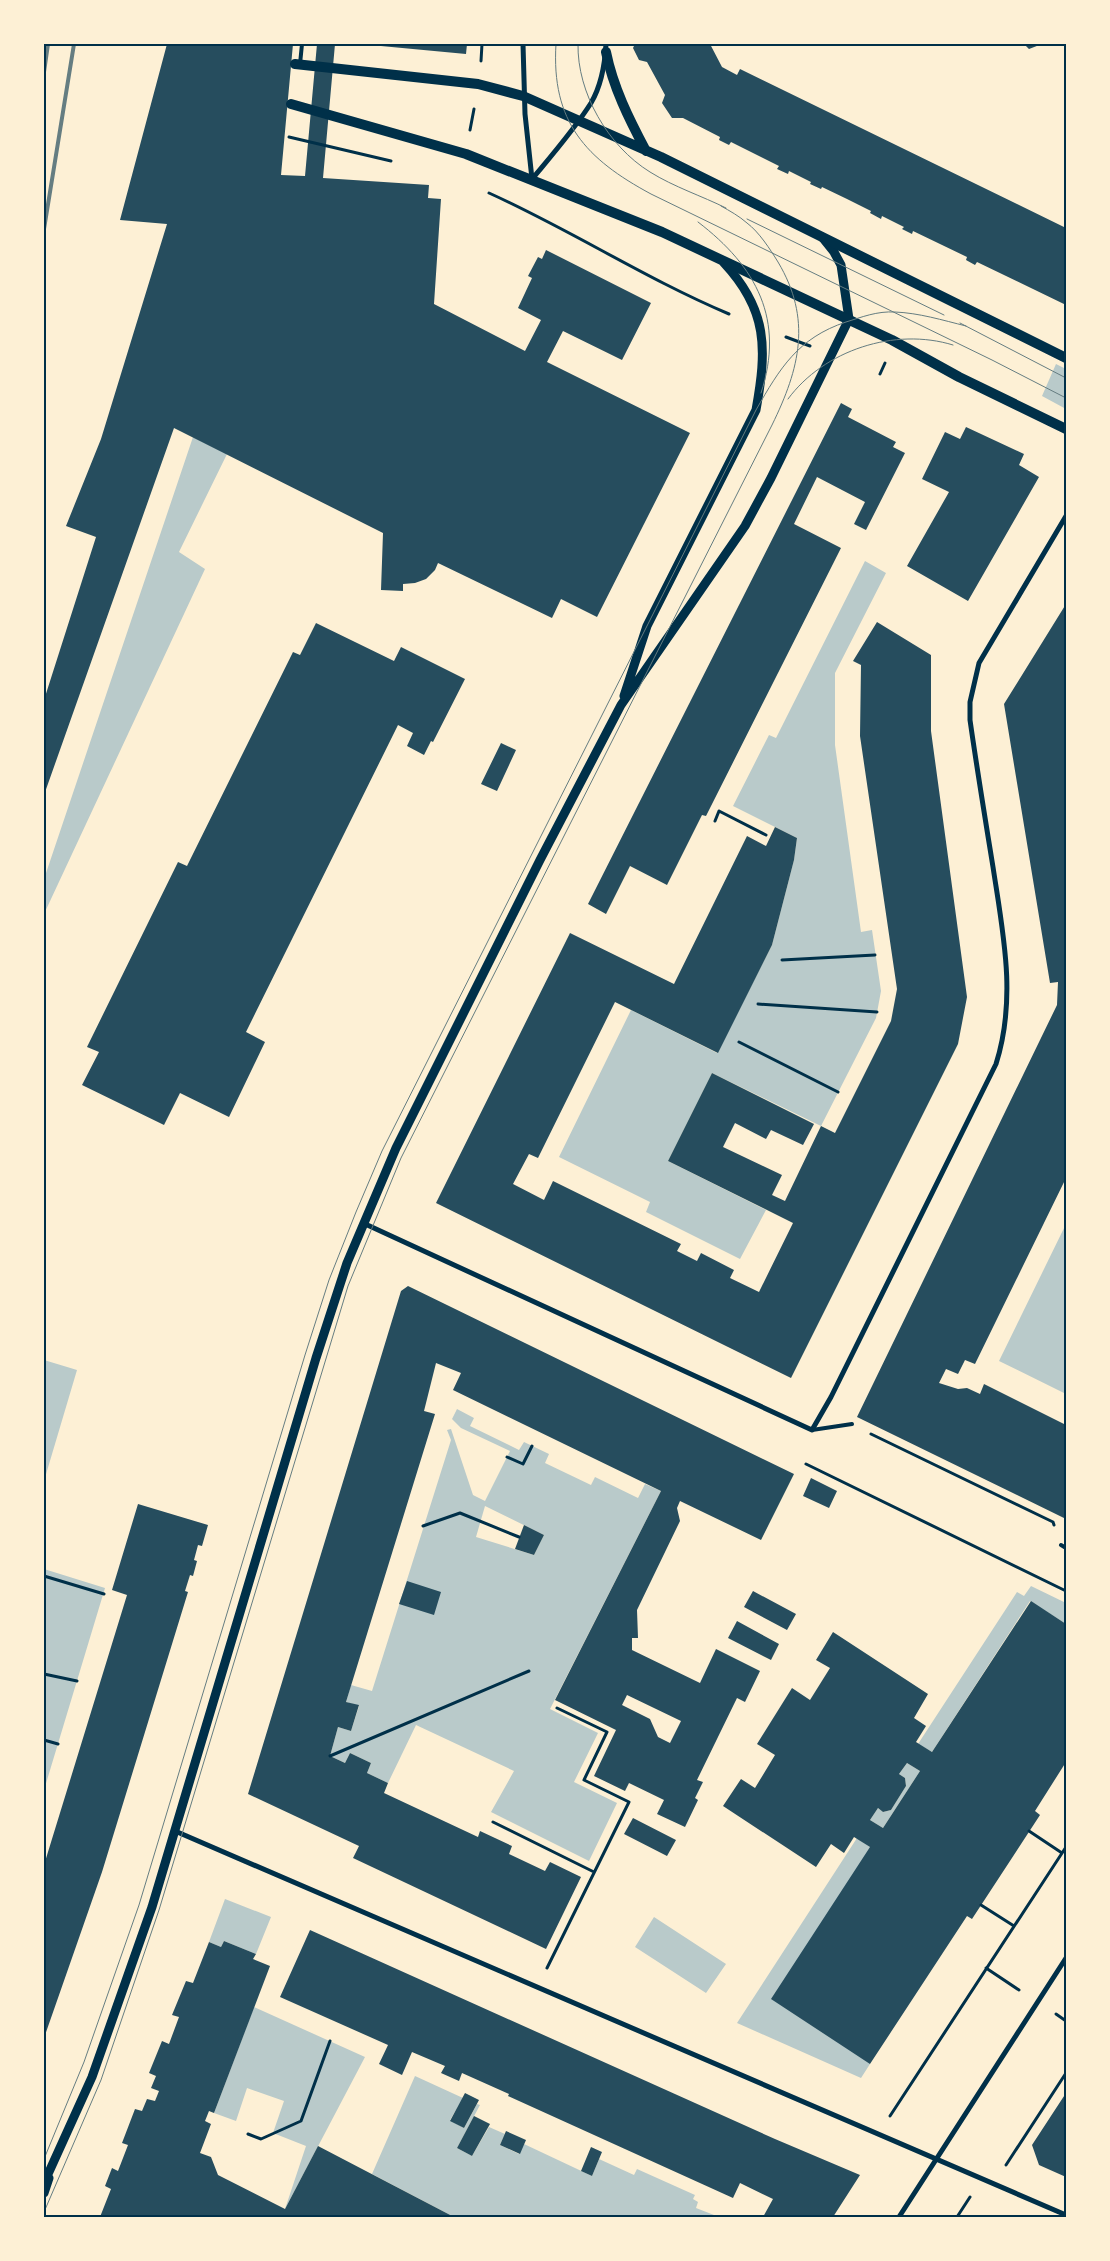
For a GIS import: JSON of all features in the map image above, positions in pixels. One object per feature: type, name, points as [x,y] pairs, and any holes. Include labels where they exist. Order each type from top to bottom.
[{"type":"main road","points":[[606,48],[610,74],[627,116],[646,151]]},
{"type":"main road","points":[[297,65],[478,84],[524,96],[646,151],[822,236],[1066,358]]},
{"type":"main road","points":[[291,104],[466,154],[662,232],[724,263],[849,319],[1066,429]]},
{"type":"street","points":[[523,44],[524,96],[532,179]]},
{"type":"street","points":[[532,179],[592,102],[599,82],[606,48]]},
{"type":"street","points":[[44,2183],[92,2077],[152,1907],[316,1358],[340,1283],[363,1223],[412,1115],[621,705],[745,526],[773,475],[849,319],[841,265],[822,236]]},
{"type":"street","points":[[621,705],[648,626],[756,410],[763,371],[763,343],[760,327],[752,301],[724,263]]},
{"type":"street","points":[[363,1223],[812,1430],[831,1397],[996,1064],[1002,1046],[1006,1025],[1008,960],[970,720],[970,702],[979,663],[1066,516]]},
{"type":"street","points":[[175,1831],[1066,2215]]},
{"type":"street","points":[[899,2217],[1066,1958]]},
{"type":"street","points":[[44,2193],[53,2166]]},
{"type":"lane","points":[[297,65],[302,44]]},
{"type":"lane","points":[[812,1430],[852,1424]]},
{"type":"lane","points":[[1061,1545],[1066,1548]]},
{"type":"path","points":[[466,154],[478,84],[482,44]]},
{"type":"path","points":[[289,137],[394,162]]},
{"type":"path","points":[[488,192],[524,208],[694,299],[760,327],[831,353]]},
{"type":"path","points":[[715,821],[719,811],[766,835]]},
{"type":"path","points":[[782,960],[876,955]]},
{"type":"path","points":[[758,1004],[877,1012]]},
{"type":"path","points":[[739,1042],[838,1092]]},
{"type":"path","points":[[852,1424],[1053,1522],[1061,1545]]},
{"type":"path","points":[[507,1457],[523,1464],[532,1446]]},
{"type":"path","points":[[806,1464],[1066,1591]]},
{"type":"path","points":[[423,1526],[460,1513],[519,1537]]},
{"type":"path","points":[[44,1576],[104,1594]]},
{"type":"path","points":[[330,1756],[529,1671]]},
{"type":"path","points":[[44,1674],[77,1681]]},
{"type":"path","points":[[557,1708],[607,1732],[584,1780],[629,1802],[558,1942]]},
{"type":"path","points":[[44,1740],[58,1744]]},
{"type":"path","points":[[493,1822],[594,1872]]},
{"type":"path","points":[[1029,1831],[1062,1853]]},
{"type":"path","points":[[878,2134],[1066,1847]]},
{"type":"path","points":[[981,1904],[1014,1926]]},
{"type":"path","points":[[248,2134],[261,2139],[300,2121],[330,2042]]},
{"type":"path","points":[[993,2184],[1066,2073]]},
{"type":"shaded area","points":[[1056,364],[1066,369],[1066,409],[1042,396]]},
{"type":"shaded area","points":[[193,437],[227,454],[179,552],[205,569],[44,914],[44,879]]},
{"type":"shaded area","points":[[865,561],[886,573],[835,673],[835,745],[861,932],[872,930],[881,991],[876,1018],[821,1126],[712,1073],[668,1161],[766,1210],[740,1259],[646,1212],[650,1202],[559,1157],[631,1010],[717,1053],[772,945],[794,860],[797,838],[733,806],[769,735],[776,738]]},
{"type":"shaded area","points":[[1066,1224],[1066,1394],[999,1361]]},
{"type":"shaded area","points":[[44,1360],[77,1370],[44,1481]]},
{"type":"shaded area","points":[[457,1409],[474,1418],[470,1426],[519,1450],[524,1442],[549,1454],[545,1463],[591,1485],[595,1477],[638,1498],[645,1484],[661,1491],[550,1709],[598,1733],[574,1782],[617,1803],[589,1861],[491,1812],[514,1771],[416,1725],[388,1783],[367,1773],[371,1763],[350,1753],[345,1763],[330,1756],[338,1727],[351,1731],[359,1706],[346,1702],[351,1685],[372,1691],[451,1440],[447,1430],[451,1429],[473,1495],[485,1501],[510,1451],[461,1428],[452,1419]],"holes":[[[485,1506],[544,1535],[534,1555],[476,1537]]]},
{"type":"shaded area","points":[[44,1569],[105,1588],[44,1790]]},
{"type":"shaded area","points":[[1031,1586],[1066,1603],[1066,1624],[1030,1601],[932,1752],[918,1744],[1017,1592],[1024,1596]]},
{"type":"shaded area","points":[[907,1763],[920,1771],[883,1828],[870,1820],[878,1808],[883,1812],[891,1810],[906,1786],[905,1778],[899,1774]]},
{"type":"shaded area","points":[[857,1838],[870,1847],[870,2064],[861,2078],[737,2023]]},
{"type":"shaded area","points":[[225,1899],[271,1917],[256,1954],[224,1941],[221,1947],[209,1942]]},
{"type":"shaded area","points":[[654,1917],[726,1964],[706,1993],[635,1947]]},
{"type":"shaded area","points":[[254,2007],[365,2057],[285,2209],[306,2146],[273,2133],[284,2101],[247,2088],[236,2121],[214,2113]]},
{"type":"shaded area","points":[[415,2076],[463,2098],[450,2120],[464,2128],[477,2104],[480,2105],[457,2148],[472,2156],[489,2127],[505,2134],[500,2145],[519,2154],[524,2144],[592,2176],[599,2159],[634,2175],[637,2169],[695,2195],[693,2199],[698,2202],[696,2208],[714,2215],[713,2217],[454,2217],[372,2174]]},
{"type":"building","points":[[167,44],[293,44],[281,175],[305,176],[317,44],[335,44],[323,178],[429,185],[428,198],[441,199],[434,304],[525,351],[541,320],[518,308],[532,278],[528,276],[538,257],[542,259],[546,250],[651,303],[622,360],[563,331],[547,362],[690,433],[597,617],[561,599],[552,618],[438,563],[435,570],[426,579],[415,583],[403,584],[403,591],[381,590],[383,533],[174,428],[44,795],[44,700],[96,537],[66,526],[101,439],[167,224],[120,220]]},
{"type":"building","points":[[382,44],[467,44],[466,54],[381,46]]},
{"type":"building","points":[[635,44],[710,44],[722,67],[737,75],[740,69],[1066,228],[1066,305],[977,262],[975,265],[966,260],[967,257],[913,231],[912,234],[902,229],[904,227],[882,216],[881,219],[870,213],[871,211],[822,187],[821,189],[810,184],[811,182],[789,171],[788,174],[777,169],[779,166],[731,142],[729,145],[719,140],[720,137],[683,118],[672,118],[662,103],[665,95],[647,62],[639,60],[633,48]]},
{"type":"building","points":[[1024,44],[1042,44],[1029,49]]},
{"type":"building","points":[[841,403],[852,409],[848,417],[896,442],[893,447],[905,453],[866,530],[854,524],[865,502],[817,477],[794,524],[841,548],[706,816],[702,815],[667,885],[630,866],[606,914],[588,904]]},
{"type":"building","points":[[966,427],[1024,454],[1019,465],[1039,477],[968,601],[907,566],[949,492],[922,479],[945,432],[960,439]]},
{"type":"building","points":[[1066,604],[1066,1178],[975,1364],[965,1360],[958,1374],[946,1369],[939,1383],[958,1389],[967,1388],[980,1394],[984,1384],[1066,1425],[1066,1519],[857,1417],[1057,1005],[1058,982],[1050,983],[1004,704]]},
{"type":"building","points":[[877,622],[931,655],[931,731],[967,997],[958,1044],[791,1378],[436,1203],[570,933],[674,984],[747,836],[766,846],[775,827],[797,838],[794,860],[772,945],[718,1053],[615,1002],[538,1158],[529,1154],[513,1184],[544,1200],[553,1181],[681,1244],[677,1251],[697,1261],[701,1253],[734,1270],[730,1278],[759,1292],[793,1223],[668,1161],[712,1073],[814,1124],[803,1145],[771,1130],[766,1139],[735,1123],[723,1147],[782,1175],[772,1195],[785,1201],[821,1126],[835,1133],[891,1021],[897,989],[860,736],[861,665],[853,661]]},
{"type":"building","points":[[316,623],[394,661],[401,647],[465,679],[433,742],[431,741],[424,755],[407,746],[413,733],[398,725],[246,1032],[265,1042],[229,1117],[180,1093],[164,1125],[82,1085],[99,1052],[87,1047],[178,862],[187,866],[293,652],[300,655]]},
{"type":"building","points":[[501,743],[516,750],[497,791],[481,784]]},
{"type":"building","points":[[408,1286],[794,1474],[761,1540],[680,1501],[677,1508],[680,1521],[637,1610],[638,1638],[632,1638],[632,1650],[700,1683],[716,1649],[760,1671],[745,1702],[737,1698],[697,1780],[703,1782],[695,1798],[698,1800],[685,1827],[657,1814],[664,1800],[629,1783],[625,1791],[594,1776],[616,1730],[555,1700],[661,1491],[453,1390],[461,1373],[436,1363],[424,1411],[435,1414],[346,1702],[359,1705],[351,1731],[338,1727],[330,1756],[345,1763],[350,1753],[371,1763],[367,1773],[388,1783],[384,1793],[478,1837],[480,1831],[512,1846],[509,1854],[545,1871],[550,1862],[581,1877],[546,1949],[353,1858],[359,1846],[248,1794],[401,1291]],"holes":[[[627,1695],[681,1721],[670,1743],[658,1737],[650,1719],[622,1705]]]},
{"type":"building","points":[[811,1478],[837,1491],[829,1508],[803,1496]]},
{"type":"building","points":[[138,1504],[208,1525],[202,1546],[198,1545],[194,1560],[197,1561],[193,1576],[190,1575],[185,1591],[188,1592],[102,1872],[44,2038],[44,1865],[127,1595],[112,1590]]},
{"type":"building","points":[[524,1525],[544,1535],[534,1555],[515,1549]]},
{"type":"building","points":[[407,1581],[441,1592],[434,1615],[399,1604]]},
{"type":"building","points":[[753,1591],[796,1614],[787,1630],[744,1607]]},
{"type":"building","points":[[1031,1601],[1066,1624],[1066,1762],[1035,1811],[1040,1815],[972,1919],[967,1916],[870,2064],[771,1999],[870,1847],[854,1837],[844,1853],[831,1844],[816,1867],[723,1806],[741,1779],[755,1788],[775,1755],[757,1744],[792,1688],[810,1700],[830,1668],[816,1660],[833,1632],[928,1694],[914,1718],[926,1726],[916,1742],[932,1752]],"holes":[[[907,1763],[920,1771],[883,1828],[870,1820],[878,1808],[883,1812],[891,1810],[906,1786],[905,1778],[899,1774]]]},
{"type":"building","points":[[737,1621],[779,1644],[771,1660],[728,1638]]},
{"type":"building","points":[[633,1818],[676,1840],[667,1856],[624,1834]]},
{"type":"building","points":[[310,1930],[775,2139],[860,2175],[833,2217],[763,2217],[773,2199],[740,2183],[733,2198],[508,2096],[509,2094],[462,2073],[459,2081],[441,2073],[445,2066],[412,2052],[402,2075],[379,2064],[388,2045],[280,1997]]},
{"type":"building","points":[[224,1941],[256,1954],[253,1959],[270,1966],[214,2113],[209,2111],[205,2121],[211,2124],[200,2153],[211,2157],[218,2175],[285,2209],[318,2146],[454,2217],[100,2217],[111,2189],[105,2186],[112,2168],[118,2171],[128,2145],[122,2143],[135,2109],[142,2111],[147,2099],[155,2101],[159,2091],[151,2088],[156,2076],[149,2073],[162,2041],[169,2044],[179,2017],[172,2015],[186,1981],[193,1983],[209,1942],[221,1947]]},
{"type":"building","points":[[465,2093],[479,2100],[464,2128],[450,2121]]},
{"type":"building","points":[[1066,2093],[1066,2177],[1039,2165],[1032,2145]]},
{"type":"building","points":[[474,2116],[490,2124],[472,2156],[457,2148]]},
{"type":"building","points":[[506,2131],[526,2140],[520,2154],[500,2145]]},
{"type":"building","points":[[591,2147],[602,2152],[592,2176],[581,2171]]},
{"type":"tram line","points":[[556,44],[556,71],[560,95],[567,117],[577,135],[591,152],[628,181],[1066,398]]},
{"type":"tram line","points":[[578,44],[579,63],[589,99],[608,133],[621,148],[650,172],[678,187],[726,208]]},
{"type":"tram line","points":[[44,2212],[101,2080],[159,1910],[348,1286],[401,1158],[772,425],[790,383],[798,343],[798,324],[789,283],[775,257],[756,231],[741,218],[721,206]]},
{"type":"tram line","points":[[747,219],[944,315]]},
{"type":"tram line","points":[[698,222],[719,239],[736,257],[761,297],[767,319],[770,342],[768,367],[761,393]]},
{"type":"tram line","points":[[44,2159],[84,2062],[139,1905],[329,1280],[382,1151],[756,410],[782,368],[803,346],[829,329],[882,312],[931,317],[966,326]]},
{"type":"tram line","points":[[960,323],[1066,378]]},
{"type":"tram line","points":[[788,399],[803,382],[821,367],[862,347],[885,341],[908,339],[931,340],[953,345]]},
{"type":"railway","points":[[44,72],[48,44]]},
{"type":"railway","points":[[44,229],[74,44]]}]
